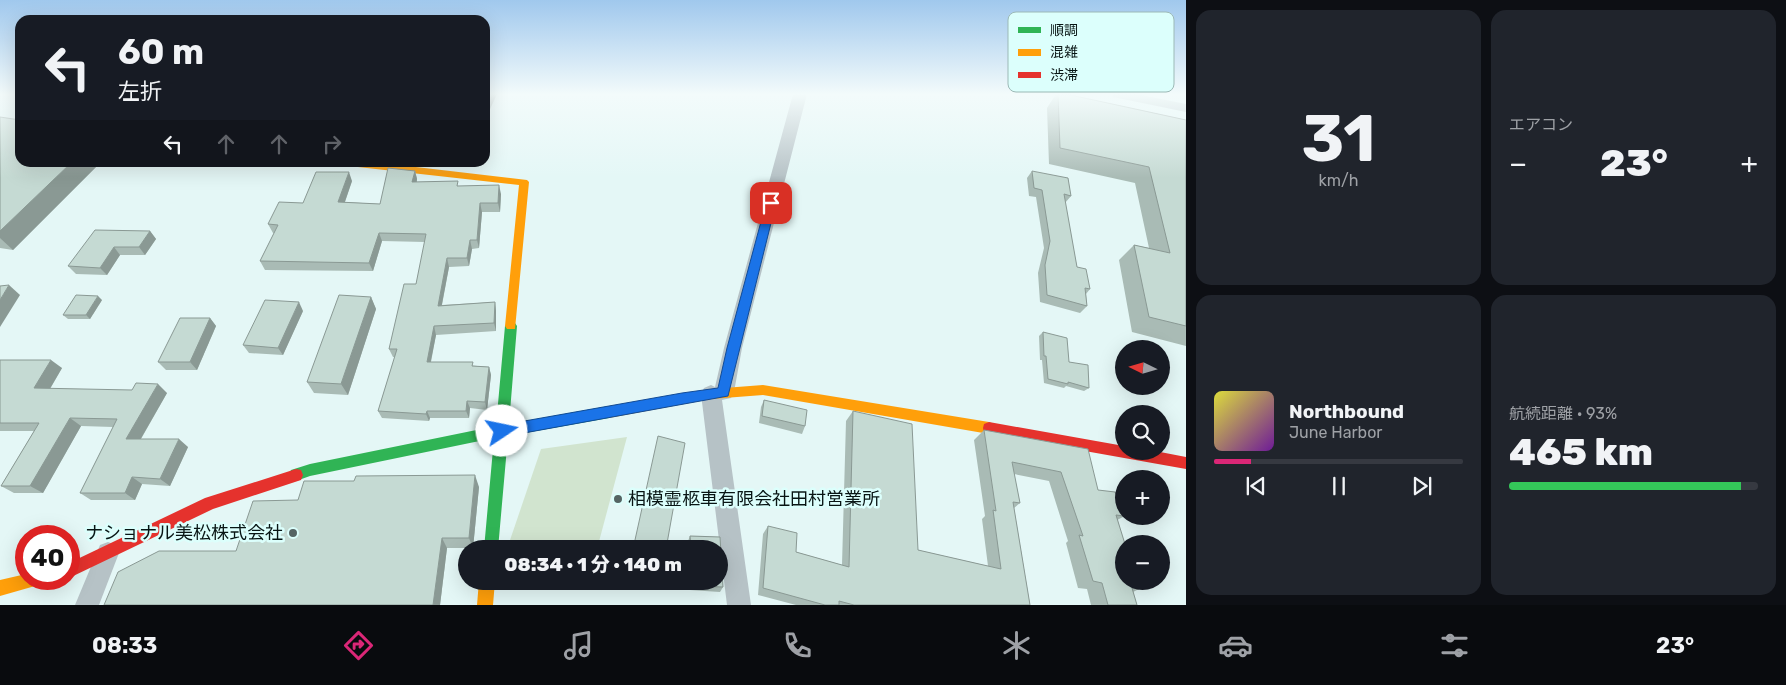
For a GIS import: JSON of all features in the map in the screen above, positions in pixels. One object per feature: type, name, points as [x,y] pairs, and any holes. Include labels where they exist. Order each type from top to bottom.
[{"type":"street","points":[[739,605],[717,393],[733,348],[793,122]]},
{"type":"street","points":[[386,167],[524,182],[491,540]]},
{"type":"street","points":[[80,566],[210,503],[310,470],[502,431],[717,393],[763,390],[952,420],[1186,463]]},
{"type":"street","points":[[87,605],[108,552]]},
{"type":"street","points":[[0,588],[15,584]]},
{"type":"street","points":[[485,605],[486,590]]},
{"type":"green space","points":[[627,437],[599,540],[510,540],[541,449]]},
{"type":"building","points":[[0,122],[15,122],[15,167],[67,167],[0,231]]},
{"type":"building","points":[[1059,122],[1186,122],[1186,326],[1149,317],[1134,245],[1170,253],[1149,167],[1060,148]]},
{"type":"building","points":[[388,168],[415,171],[412,182],[458,181],[457,186],[499,185],[498,203],[480,203],[477,240],[470,240],[467,258],[447,258],[438,306],[495,302],[494,323],[434,326],[427,362],[473,362],[472,366],[489,367],[485,402],[467,401],[466,411],[427,411],[426,414],[378,411],[397,349],[389,349],[404,284],[416,284],[426,234],[379,233],[369,263],[260,261],[278,225],[268,224],[279,202],[303,203],[316,172],[349,172],[338,202],[380,204]]},
{"type":"building","points":[[1032,171],[1068,178],[1071,196],[1064,194],[1077,267],[1086,269],[1090,289],[1085,288],[1087,306],[1047,295],[1045,265],[1050,241],[1042,190],[1034,188]]},
{"type":"building","points":[[95,230],[150,231],[139,247],[114,247],[100,268],[68,266]]},
{"type":"building","points":[[9,285],[0,300],[0,286]]},
{"type":"building","points":[[76,295],[98,296],[86,315],[63,315]]},
{"type":"building","points":[[339,295],[371,297],[341,384],[307,382]]},
{"type":"building","points":[[265,300],[299,302],[278,348],[243,345]]},
{"type":"building","points":[[180,318],[210,318],[190,362],[158,362]]},
{"type":"building","points":[[1043,332],[1067,338],[1069,362],[1088,365],[1089,388],[1048,379],[1046,356],[1044,356]]},
{"type":"building","points":[[0,360],[51,360],[34,388],[132,390],[136,383],[158,384],[126,439],[179,439],[160,479],[132,477],[125,493],[80,493],[117,419],[70,418],[30,486],[1,486],[39,423],[0,423]]},
{"type":"building","points":[[764,400],[807,410],[805,426],[762,416]]},
{"type":"building","points":[[853,411],[912,424],[918,550],[1001,569],[993,510],[996,511],[984,430],[1088,449],[1098,490],[1115,492],[1115,525],[1119,525],[1122,535],[1115,535],[1115,590],[1133,590],[1137,605],[1108,605],[1102,583],[1093,581],[1079,535],[1083,536],[1061,472],[1012,462],[1020,503],[1013,502],[1030,605],[854,605],[839,601],[839,605],[825,605],[763,588],[768,526],[797,533],[796,552],[849,567]]},
{"type":"building","points":[[658,436],[685,443],[668,540],[635,540]]},
{"type":"building","points":[[475,475],[469,538],[442,538],[433,605],[104,605],[118,572],[159,551],[236,551],[253,501],[298,500],[304,481],[354,481],[356,476]]},
{"type":"building","points":[[690,536],[720,537],[720,540],[690,540]]},
{"type":"traffic: fast","points":[[492,540],[511,326]]},
{"type":"traffic: fast","points":[[296,475],[310,470],[502,431],[609,412]]},
{"type":"traffic: slow","points":[[386,167],[524,182],[511,326]]},
{"type":"traffic: slow","points":[[609,412],[711,394],[763,390],[989,428]]},
{"type":"traffic: slow","points":[[0,588],[15,584]]},
{"type":"traffic: slow","points":[[485,605],[486,590]]},
{"type":"traffic: jam","points":[[989,428],[1186,463]]},
{"type":"traffic: jam","points":[[80,566],[210,503],[296,475]]},
{"type":"place","name":"相模霊柩車有限会社田村営業所","points":[[618,499]]},
{"type":"place","name":"ナショナル美松株式会社","points":[[293,533]]},
{"type":"route","points":[[502,431],[724,392],[733,348],[771,203]]}]
